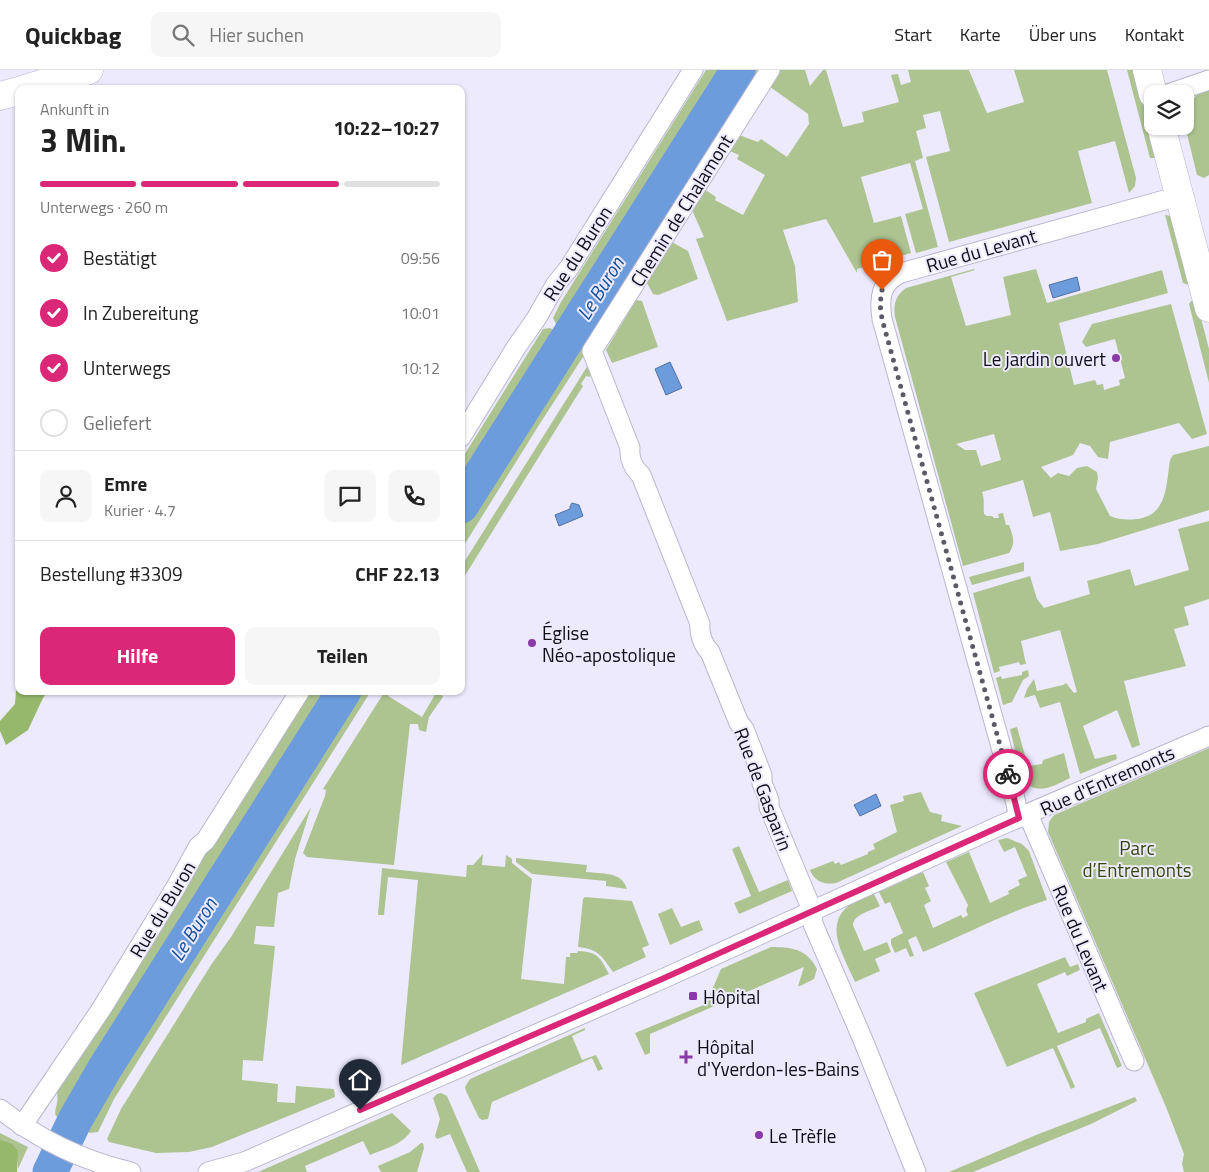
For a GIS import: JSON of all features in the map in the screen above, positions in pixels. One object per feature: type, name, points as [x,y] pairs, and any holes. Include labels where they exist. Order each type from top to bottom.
[{"type":"main road","points":[[38,85],[89,70]]},
{"type":"main road","points":[[1147,70],[1151,85]]},
{"type":"main road","points":[[0,96],[15,92]]},
{"type":"main road","points":[[1163,135],[1209,308]]},
{"type":"street","name":"Rue du Buron","points":[[465,430],[693,70]]},
{"type":"street","name":"Chemin de Chalamont","points":[[592,351],[770,70]]},
{"type":"street","points":[[1194,85],[1209,80]]},
{"type":"street","name":"Rue du Levant","points":[[1134,1061],[1024,816],[1007,768],[882,319],[880,304],[882,290],[894,276],[901,273],[1179,196]]},
{"type":"street","name":"Rue de Gasparin","points":[[592,351],[630,448],[629,455],[635,470],[641,475],[700,624],[699,630],[705,647],[710,652],[762,775],[762,783],[769,800],[769,807],[812,910],[813,924],[863,1040],[916,1172]]},
{"type":"street","name":"Rue du Buron","points":[[22,1126],[102,1008],[176,887],[198,847],[206,840],[297,695]]},
{"type":"street","name":"Rue d'Entremonts","points":[[208,1172],[244,1162],[662,979],[1024,816],[1209,736]]},
{"type":"street","points":[[0,1109],[22,1126],[84,1157],[131,1172]]},
{"type":"street","points":[[0,1120],[22,1126]]},
{"type":"green space","points":[[706,70],[728,70],[564,330],[556,324],[553,318],[561,302]]},
{"type":"green space","points":[[746,70],[762,70],[587,344],[576,338]]},
{"type":"green space","points":[[775,70],[805,70],[810,86],[823,70],[826,70],[843,127],[864,122],[862,112],[899,102],[891,75],[898,74],[901,85],[911,82],[908,70],[969,70],[987,113],[1024,102],[1014,70],[1107,70],[1136,178],[1135,186],[1129,193],[1115,141],[1078,151],[1092,203],[949,242],[926,157],[950,151],[940,111],[923,115],[926,128],[916,131],[923,158],[915,161],[938,247],[916,253],[905,214],[923,209],[910,163],[861,177],[874,223],[901,216],[911,253],[857,269],[857,273],[826,219],[783,230],[795,266],[798,302],[727,321],[696,239],[704,237],[692,210],[704,189],[716,197],[715,200],[743,215],[765,175],[737,159],[739,155],[725,149],[739,135],[758,142],[761,139],[787,157],[809,124],[808,114],[766,84]]},
{"type":"green space","points":[[1127,70],[1136,70],[1144,101],[1144,135],[1153,135],[1159,158],[1150,158]]},
{"type":"green space","points":[[1209,89],[1209,175],[1204,178],[1197,175],[1187,135],[1194,135],[1194,99],[1198,93]]},
{"type":"green space","points":[[1165,215],[1171,216],[1190,284],[1188,285],[1183,283]]},
{"type":"green space","points":[[672,242],[688,251],[698,279],[658,295],[653,294],[647,283]]},
{"type":"green space","points":[[974,269],[951,277],[966,326],[1011,315],[1003,277],[1036,269],[1047,303],[1162,270],[1168,293],[1059,323],[1074,385],[1095,380],[1097,385],[1103,384],[1104,390],[1120,385],[1119,380],[1125,378],[1115,339],[1086,347],[1082,342],[1092,324],[1171,304],[1207,434],[1192,439],[1179,423],[1110,442],[1108,459],[1098,457],[1090,446],[1080,443],[1073,455],[1041,467],[1051,478],[1058,473],[1069,476],[1077,468],[1087,466],[1097,472],[1096,489],[1110,516],[1123,519],[1137,519],[1155,512],[1160,505],[1164,497],[1170,460],[1173,455],[1209,446],[1209,510],[1098,544],[1060,551],[1050,512],[1033,517],[1023,480],[982,492],[984,514],[999,518],[998,514],[1003,513],[1006,525],[1009,525],[1013,536],[1013,543],[1009,553],[963,566],[895,317],[894,308],[896,300],[906,288]],"holes":[[[994,434],[1001,460],[981,466],[976,450],[965,450],[956,444]]]},
{"type":"green space","points":[[636,300],[642,301],[658,347],[612,363],[606,350]]},
{"type":"green space","points":[[1192,300],[1197,303],[1209,349],[1209,383],[1189,304]]},
{"type":"green space","points":[[550,328],[561,334],[465,486],[465,454],[543,329]]},
{"type":"green space","points":[[573,342],[585,350],[583,357],[465,544],[465,514]]},
{"type":"green space","points":[[590,362],[590,377],[586,376],[581,384],[583,386],[465,576],[465,561]]},
{"type":"green space","points":[[1209,521],[1209,599],[1184,607],[1189,625],[1174,629],[1186,666],[1124,681],[1140,745],[1132,748],[1117,710],[1083,726],[1095,759],[1116,754],[1117,759],[1080,774],[1060,702],[1040,708],[1035,695],[1024,698],[1027,689],[1034,679],[1037,691],[1066,683],[1074,693],[1077,692],[1060,630],[1021,641],[1026,664],[1020,665],[1019,662],[999,667],[1000,671],[994,673],[973,593],[1030,576],[1037,599],[1044,608],[1090,594],[1087,581],[1130,569],[1135,586],[1189,570],[1178,529]]},
{"type":"green space","points":[[1024,562],[1024,571],[972,585],[969,577]]},
{"type":"green space","points":[[1028,670],[1029,676],[1023,680],[1012,702],[1003,705],[996,678],[1001,676],[1002,679],[1022,675],[1022,672]]},
{"type":"green space","points":[[16,695],[45,695],[28,730],[6,745],[0,731],[0,721],[15,704]]},
{"type":"green space","points":[[305,695],[333,695],[85,1089],[67,1122],[59,1118],[55,1113],[57,1089]]},
{"type":"green space","points":[[351,695],[368,695],[114,1099],[98,1132],[90,1133],[81,1128],[89,1112]]},
{"type":"green space","points":[[382,695],[388,695],[422,717],[435,695],[442,695],[443,697],[429,717],[426,732],[419,730],[418,724],[410,724],[394,865],[307,857],[303,853],[325,796],[326,790],[323,789]]},
{"type":"green space","points":[[1017,727],[1028,766],[1042,764],[1043,760],[1064,753],[1070,778],[1051,787],[1039,789],[1027,784],[1022,779],[1010,729]]},
{"type":"green space","name":"Parc d’Entremonts","points":[[1209,748],[1209,1172],[1184,1172],[1182,1164],[1184,1154],[1166,1107],[1048,832],[1049,822],[1054,815]]},
{"type":"green space","points":[[921,792],[930,812],[942,815],[941,821],[962,826],[836,883],[824,883],[814,877],[810,870],[833,861],[835,864],[839,862],[841,865],[868,854],[868,852],[875,849],[873,844],[897,832],[890,805],[904,801],[903,796]]},
{"type":"green space","points":[[311,807],[295,859],[289,889],[278,893],[274,927],[256,926],[254,944],[275,946],[263,1061],[243,1060],[242,1080],[278,1084],[277,1102],[295,1103],[296,1086],[334,1089],[335,1097],[212,1147],[189,1152],[156,1153],[109,1142],[107,1139],[121,1109],[211,965],[231,937]]},
{"type":"green space","points":[[1007,838],[1022,844],[1029,851],[1047,900],[1000,918],[923,952],[916,936],[908,940],[914,956],[910,957],[906,948],[895,953],[891,939],[903,933],[890,902],[885,904],[879,892],[923,872],[929,886],[925,888],[931,901],[924,905],[933,928],[961,915],[963,918],[968,915],[966,910],[968,905],[946,862],[969,852],[990,903],[1009,894],[1008,891],[1020,885],[1018,880],[1027,876],[1015,847],[1004,852],[998,840]]},
{"type":"green space","points":[[739,846],[759,892],[788,880],[792,891],[739,914],[734,903],[751,896],[732,849]]},
{"type":"green space","points":[[483,854],[482,865],[505,867],[506,855],[512,859],[512,863],[532,879],[521,979],[564,984],[566,957],[570,957],[570,953],[577,953],[578,951],[598,956],[609,974],[401,1065],[418,880],[388,877],[384,915],[378,915],[382,868],[466,877],[467,865],[473,865]]},
{"type":"green space","points":[[516,858],[587,865],[586,872],[616,876],[621,879],[627,889],[606,886],[606,881],[532,874],[516,862]]},
{"type":"green space","points":[[874,894],[880,906],[860,915],[856,918],[853,925],[864,951],[887,942],[891,952],[875,959],[880,971],[855,982],[842,954],[837,934],[837,925],[840,916],[846,908]]},
{"type":"green space","points":[[585,897],[632,901],[649,945],[642,948],[646,957],[613,972],[599,954],[578,947],[583,899]]},
{"type":"green space","points":[[672,908],[681,927],[699,920],[703,930],[670,945],[658,914]]},
{"type":"green space","points":[[771,947],[798,950],[804,953],[817,969],[814,979],[798,986],[804,967],[650,1034],[650,1053],[645,1055],[635,1033],[706,1004],[721,969]]},
{"type":"green space","points":[[1065,957],[1070,967],[1078,964],[1080,970],[1067,976],[1065,972],[1037,984],[1058,1033],[1086,1022],[1086,1019],[1099,1013],[1122,1066],[1117,1068],[1100,1028],[1057,1046],[1075,1087],[1071,1089],[1053,1048],[1007,1067],[974,993]]},
{"type":"green space","points":[[585,1028],[585,1030],[572,1036],[582,1060],[596,1055],[603,1069],[598,1071],[592,1058],[492,1102],[488,1119],[482,1120],[479,1118],[465,1087],[470,1079]]},
{"type":"green space","points":[[441,1093],[447,1096],[480,1172],[467,1172],[450,1134],[437,1139],[435,1136],[440,1119],[433,1098]]},
{"type":"green space","points":[[1135,1097],[1137,1101],[1091,1124],[973,1172],[949,1172],[1036,1135]]},
{"type":"green space","points":[[392,1113],[411,1131],[403,1140],[392,1146],[370,1155],[363,1141],[305,1166],[307,1172],[258,1172]]},
{"type":"green space","points":[[0,1133],[28,1147],[18,1169],[15,1150],[10,1144],[0,1139]]},
{"type":"green space","points":[[0,1139],[12,1144],[18,1151],[17,1172],[0,1172]]},
{"type":"green space","points":[[423,1143],[424,1148],[417,1172],[381,1172],[378,1166],[410,1152]]},
{"type":"water","points":[[1077,277],[1080,290],[1053,298],[1049,285]]},
{"type":"water","points":[[670,362],[682,388],[666,395],[655,369]]},
{"type":"water","points":[[572,503],[579,505],[583,516],[559,526],[555,515],[570,509]]},
{"type":"water","points":[[876,794],[881,806],[860,816],[854,805]]},
{"type":"waterway","name":"Le Buron","points":[[465,500],[738,70]]},
{"type":"waterway","name":"Le Buron","points":[[50,1172],[75,1120],[105,1068],[341,695]]},
{"type":"way so far","points":[[882,290],[880,304],[882,319],[1008,774]]},
{"type":"place","name":"Le jardin ouvert","points":[[1116,358]]},
{"type":"place","name":"Église Néo-apostolique","points":[[532,643]]},
{"type":"place","name":"Hôpital","points":[[693,996]]},
{"type":"place","name":"Hôpital d'Yverdon-les-Bains","points":[[686,1057]]},
{"type":"place","name":"Le Trèfle","points":[[759,1135]]},
{"type":"route","points":[[360,1110],[662,979],[1019,818],[1008,774]]}]
